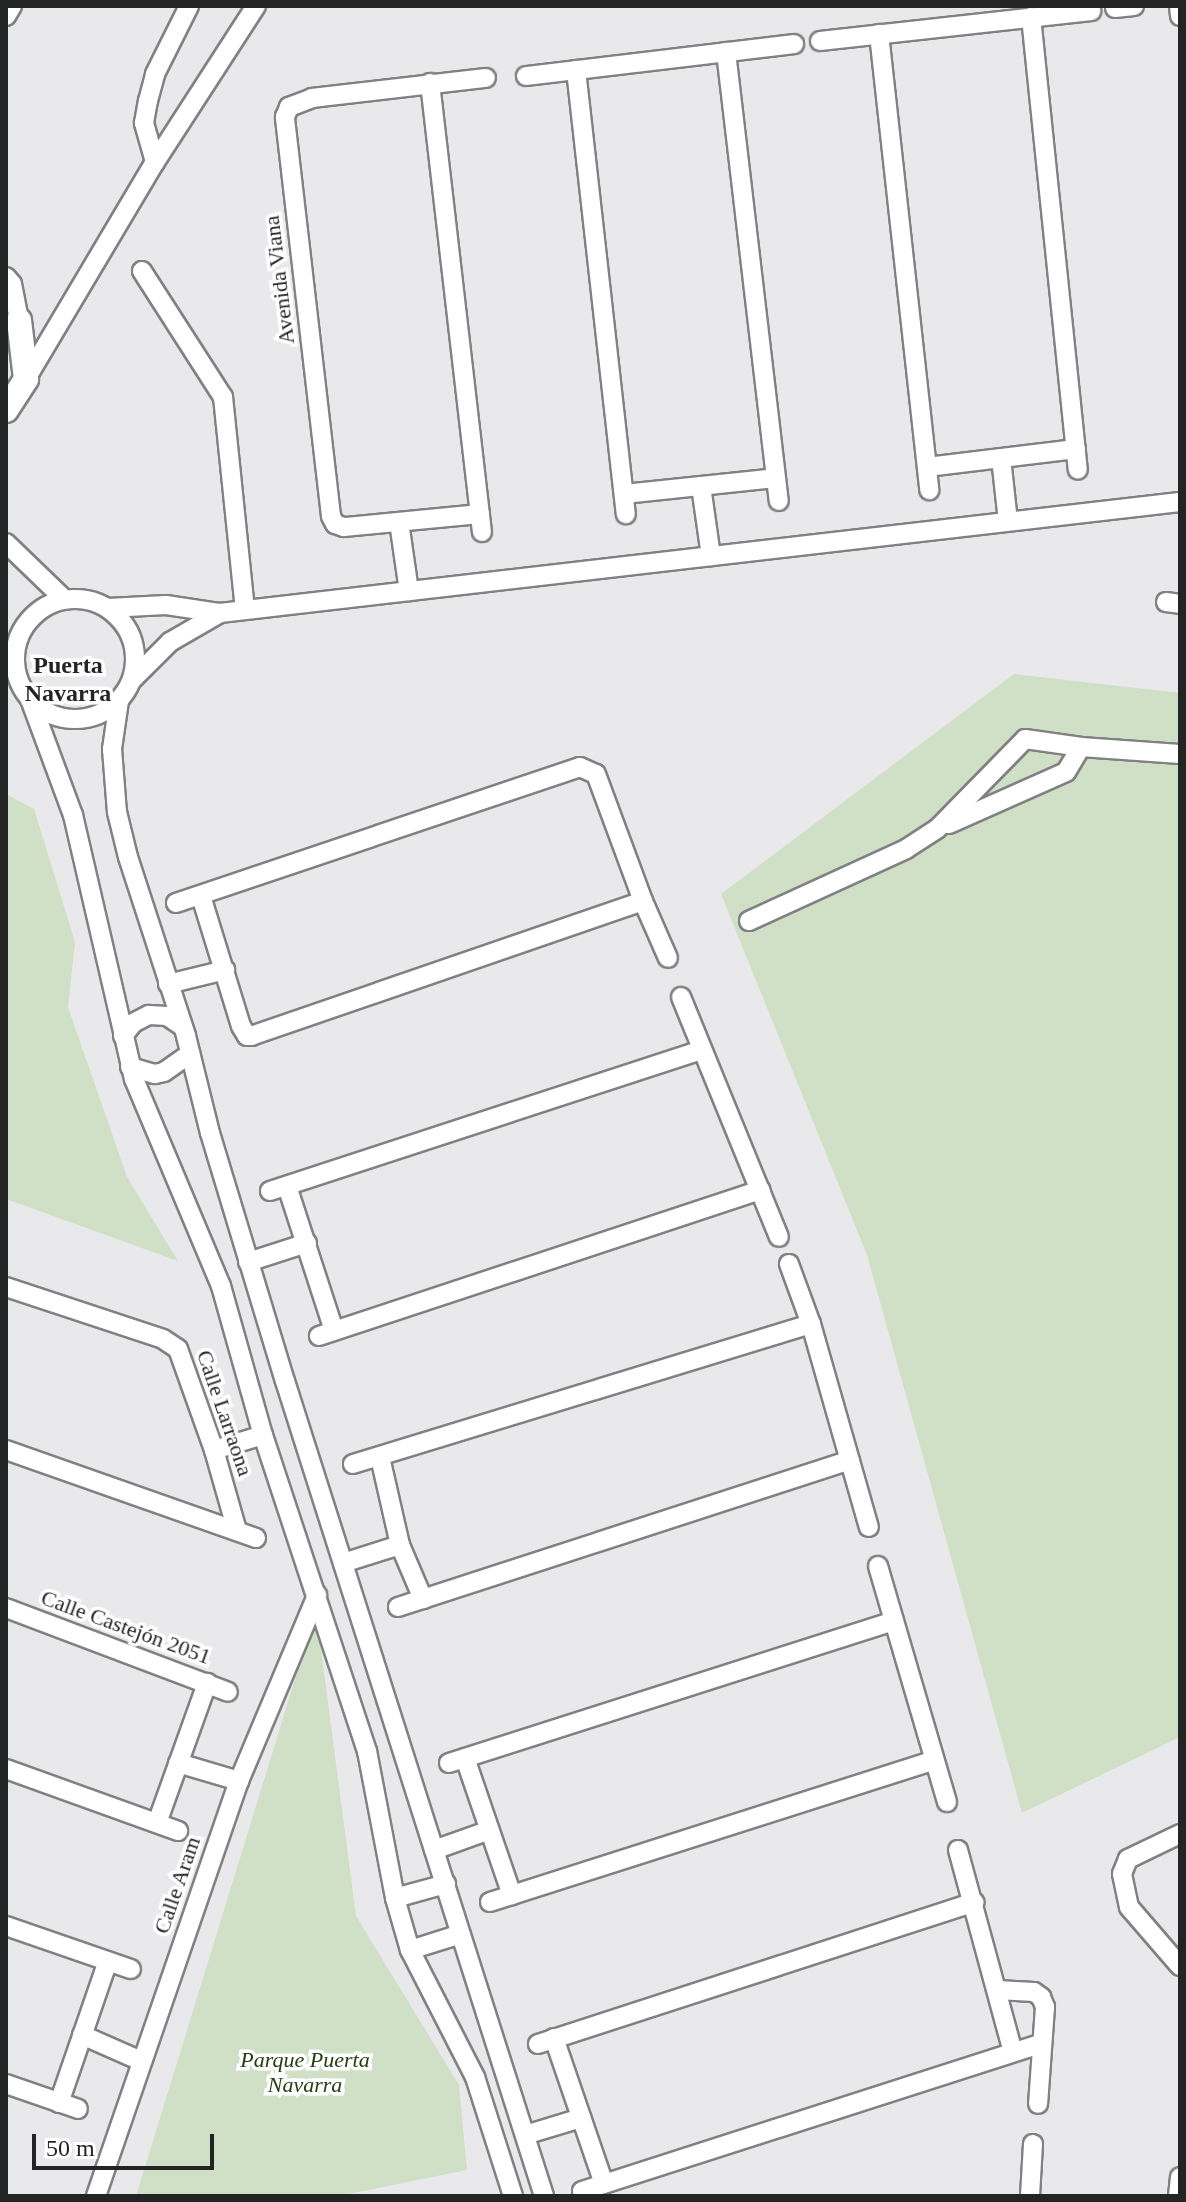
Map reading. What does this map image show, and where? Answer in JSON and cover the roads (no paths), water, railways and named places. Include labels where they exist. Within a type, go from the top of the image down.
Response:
[{"type":"street","points":[[6,16],[12,6]]},
{"type":"street","points":[[155,162],[144,123],[155,74],[189,6]]},
{"type":"street","points":[[6,410],[155,162],[256,6]]},
{"type":"street","points":[[1115,8],[1134,6]]},
{"type":"street","points":[[1179,6],[1180,16]]},
{"type":"street","points":[[820,41],[1091,11]]},
{"type":"street","points":[[1031,17],[1078,470]]},
{"type":"street","points":[[879,34],[929,490]]},
{"type":"street","points":[[526,76],[794,44]]},
{"type":"street","points":[[726,52],[779,501]]},
{"type":"street","points":[[576,70],[626,514]]},
{"type":"street","name":"Avenida Viana","points":[[430,83],[481,523],[399,522],[344,527],[335,524],[331,516],[285,117],[289,107],[300,101],[430,83],[486,78]]},
{"type":"street","points":[[142,271],[223,397],[245,609]]},
{"type":"street","points":[[6,277],[12,284],[12,328],[26,379]]},
{"type":"street","points":[[927,467],[1076,449]]},
{"type":"street","points":[[1001,458],[1008,521]]},
{"type":"street","points":[[624,494],[775,478]]},
{"type":"street","points":[[701,486],[711,556]]},
{"type":"street","points":[[108,608],[166,605],[220,613],[1180,502]]},
{"type":"street","points":[[399,522],[409,591]]},
{"type":"street","points":[[6,543],[64,599]]},
{"type":"street","points":[[132,680],[136,660],[133,639],[123,622],[108,608],[89,600],[64,599],[40,610],[10,648],[17,677],[30,699],[73,815],[130,1067],[221,1286],[263,1435],[367,1751],[395,1898],[410,1950],[475,2077],[513,2196]]},
{"type":"street","points":[[30,699],[50,714],[74,719],[99,715],[119,701],[132,680],[170,642],[220,613]]},
{"type":"street","points":[[119,701],[112,749],[117,812],[182,1026],[248,1262],[544,2196]]},
{"type":"street","points":[[937,829],[1025,739],[1081,747],[1180,754]]},
{"type":"street","points":[[749,921],[906,849],[937,829],[1066,772],[1081,747]]},
{"type":"street","points":[[176,903],[580,767],[596,774],[643,901],[668,958]]},
{"type":"street","points":[[201,896],[243,1031],[252,1036],[643,901]]},
{"type":"street","points":[[168,984],[225,970]]},
{"type":"street","points":[[681,997],[779,1237]]},
{"type":"street","points":[[123,1036],[133,1023],[149,1015],[167,1016],[182,1026]]},
{"type":"street","points":[[702,1050],[278,1188],[307,1243],[327,1333],[760,1190]]},
{"type":"street","points":[[130,1067],[139,1071],[164,1072],[190,1054]]},
{"type":"street","points":[[248,1262],[307,1243]]},
{"type":"street","points":[[789,1264],[811,1324],[869,1527]]},
{"type":"street","name":"Calle Larraona","points":[[6,1287],[171,1343],[184,1360],[237,1531]]},
{"type":"street","points":[[353,1464],[811,1324]]},
{"type":"street","points":[[214,1450],[263,1435]]},
{"type":"street","points":[[6,1450],[256,1538]]},
{"type":"street","points":[[380,1457],[400,1545],[423,1599]]},
{"type":"street","points":[[398,1607],[850,1460]]},
{"type":"street","points":[[343,1563],[400,1545]]},
{"type":"street","points":[[878,1566],[947,1802]]},
{"type":"street","name":"Calle Aram","points":[[96,2196],[239,1781],[317,1595]]},
{"type":"street","name":"Calle Castejón 2051","points":[[6,1608],[228,1692]]},
{"type":"street","points":[[512,1895],[490,1830],[457,1761],[894,1621]]},
{"type":"street","points":[[157,1823],[207,1683]]},
{"type":"street","points":[[490,1902],[934,1760]]},
{"type":"street","points":[[178,1763],[239,1781]]},
{"type":"street","points":[[6,1769],[178,1831]]},
{"type":"street","points":[[434,1850],[490,1830]]},
{"type":"street","points":[[1180,1834],[1128,1859],[1122,1865],[1129,1907],[1180,1966]]},
{"type":"street","points":[[958,1850],[1013,2052]]},
{"type":"street","points":[[395,1898],[446,1884]]},
{"type":"street","points":[[604,2184],[581,2118],[546,2041],[974,1902]]},
{"type":"street","points":[[6,1926],[131,1969]]},
{"type":"street","points":[[410,1950],[461,1934]]},
{"type":"street","points":[[59,2103],[108,1961]]},
{"type":"street","points":[[997,1990],[1034,1992],[1041,1997],[1045,2007],[1038,2104]]},
{"type":"street","points":[[82,2035],[141,2061]]},
{"type":"street","points":[[582,2191],[1042,2043]]},
{"type":"street","points":[[6,2084],[78,2109]]},
{"type":"street","points":[[525,2135],[581,2118]]},
{"type":"street","points":[[1030,2196],[1033,2144]]},
{"type":"street","points":[[1178,2196],[1180,2177]]},
{"type":"district","name":"Puerta Navarra","points":[[68,680]]},
{"type":"park label","name":"Parque Puerta Navarra","points":[[305,2072]]}]
